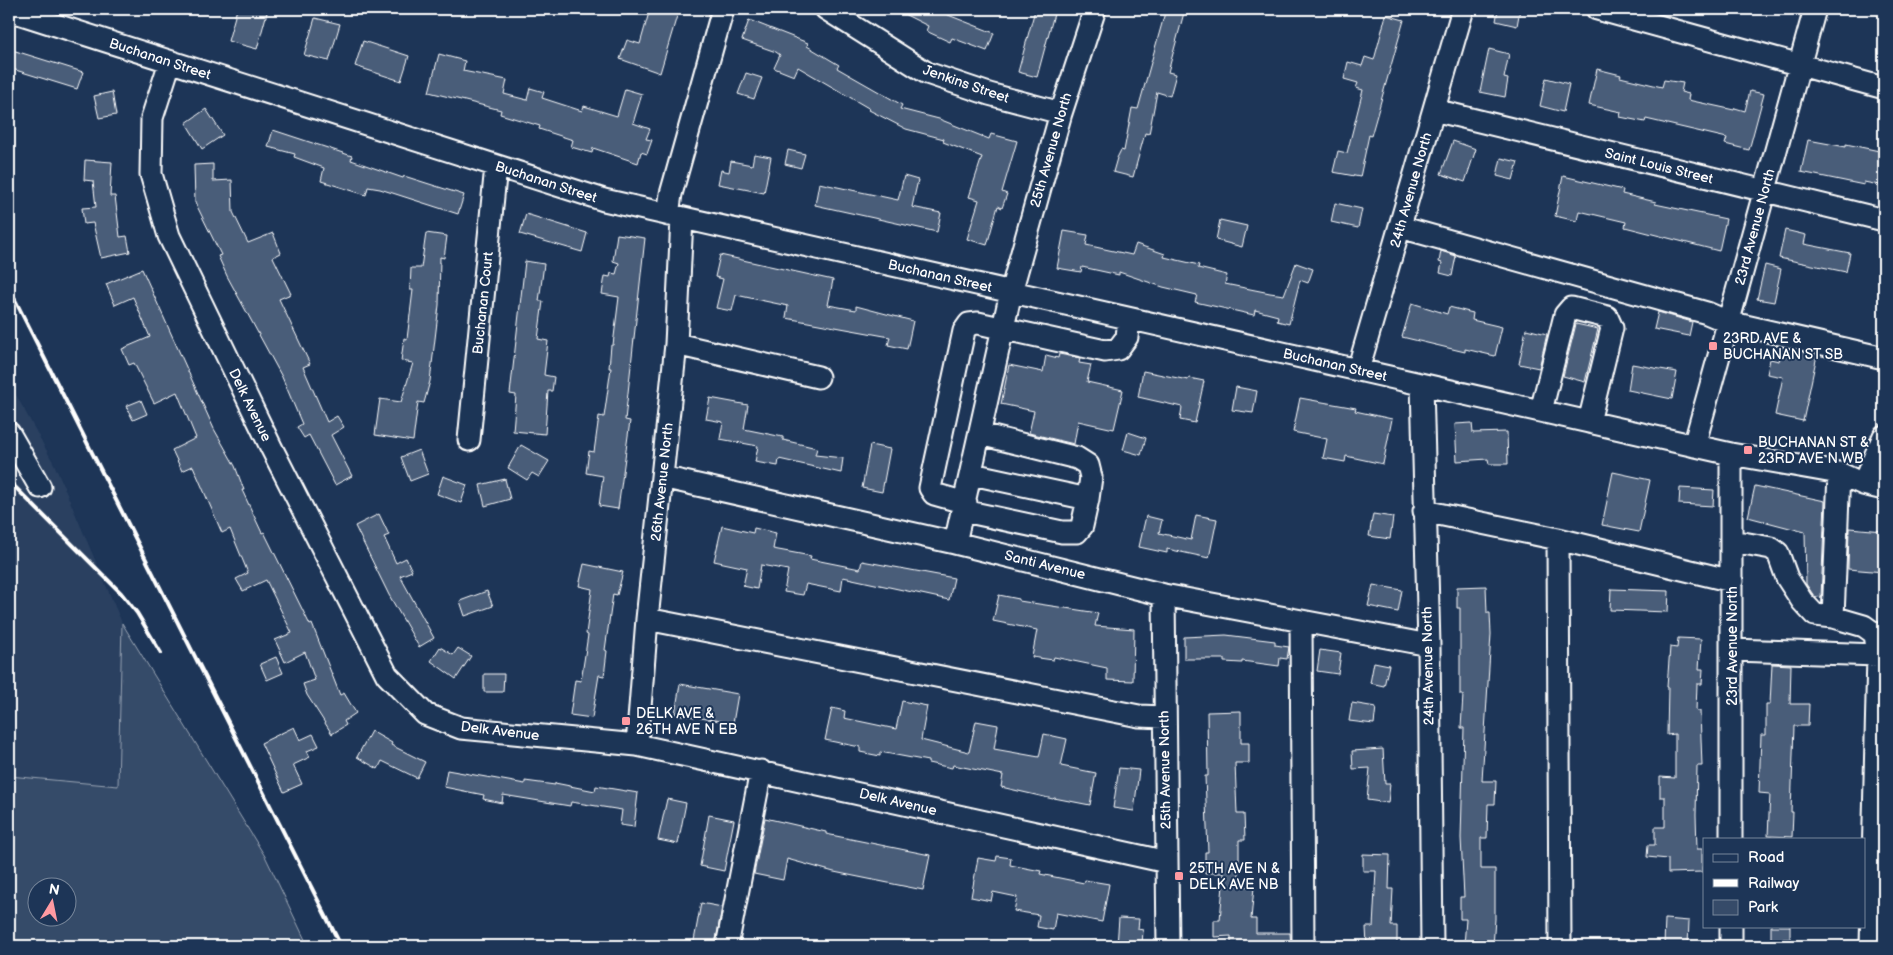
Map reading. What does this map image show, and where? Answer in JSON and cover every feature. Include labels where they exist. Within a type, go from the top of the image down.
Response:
[{"type":"street","name":"26th Avenue North","points":[[637,745],[647,619],[676,344],[674,185],[723,9]]},
{"type":"street","name":"Jenkins Street","points":[[826,9],[927,73],[989,94],[1061,113]]},
{"type":"street","name":"25th Avenue North","points":[[956,543],[1011,292],[1061,113],[1095,9]]},
{"type":"street","name":"24th Avenue North","points":[[1358,370],[1463,9]]},
{"type":"street","points":[[1597,9],[1884,88]]},
{"type":"street","name":"23rd Avenue North","points":[[1694,446],[1815,9]]},
{"type":"street","name":"Buchanan Street","points":[[9,10],[604,200],[1540,412],[1731,454],[1839,473],[1863,484],[1884,489]]},
{"type":"street","name":"Delk Avenue","points":[[170,62],[152,118],[151,174],[169,236],[271,447],[387,675],[425,714],[461,728],[637,745],[1167,862]]},
{"type":"street","name":"Saint Louis Street","points":[[1434,110],[1884,220]]},
{"type":"street","name":"Buchanan Court","points":[[469,440],[496,166]]},
{"type":"street","points":[[1400,227],[1707,313],[1728,322],[1884,358]]},
{"type":"street","points":[[1540,412],[1565,315],[1571,308],[1607,318],[1612,328],[1589,422]]},
{"type":"street","points":[[980,434],[1077,458],[1088,465],[1091,477],[1088,499],[1082,526],[1076,532],[1062,532],[965,507],[934,494],[930,488],[964,331],[970,324],[978,323],[1105,351],[1118,349],[1126,337],[1129,319]]},
{"type":"street","points":[[676,344],[818,377]]},
{"type":"street","name":"24th Avenue North","points":[[1422,385],[1432,946]]},
{"type":"street","points":[[9,433],[40,486]]},
{"type":"street","points":[[1863,484],[1884,436]]},
{"type":"street","name":"23rd Avenue North","points":[[1731,454],[1731,838]]},
{"type":"street","points":[[1833,617],[1839,473]]},
{"type":"street","points":[[972,474],[1088,499]]},
{"type":"street","name":"Santi Avenue","points":[[662,477],[956,543],[1164,595],[1428,645]]},
{"type":"street","points":[[1424,511],[1558,538],[1732,581]]},
{"type":"street","points":[[1558,538],[1560,946]]},
{"type":"street","points":[[1732,541],[1771,548],[1778,553],[1787,578],[1802,601],[1815,615],[1833,617],[1864,626],[1875,634],[1878,656],[1871,946]]},
{"type":"street","name":"25th Avenue North","points":[[1164,595],[1168,946]]},
{"type":"street","points":[[647,619],[767,641],[1139,716],[1164,717]]},
{"type":"street","points":[[1301,621],[1303,946]]},
{"type":"street","points":[[1732,650],[1878,656]]},
{"type":"street","points":[[728,946],[761,771]]},
{"type":"street","points":[[1731,928],[1731,946]]},
{"type":"shaded area","points":[[9,382],[54,464],[122,623],[118,787],[9,776]]},
{"type":"green space","points":[[122,623],[266,858],[308,946],[9,946],[9,776],[118,786]]},
{"type":"building","points":[[237,9],[268,9],[257,49],[228,41]]},
{"type":"building","points":[[650,9],[679,9],[660,73],[620,59],[627,40],[640,44]]},
{"type":"building","points":[[894,9],[933,9],[994,33],[987,51],[952,38],[950,42],[926,31],[928,26]]},
{"type":"building","points":[[1166,9],[1185,9],[1168,72],[1176,74],[1170,96],[1157,92],[1149,134],[1145,133],[1133,177],[1113,172],[1121,150],[1124,151],[1132,108],[1138,109]]},
{"type":"building","points":[[1498,9],[1520,9],[1517,26],[1496,21]]},
{"type":"building","points":[[1035,10],[1054,14],[1037,77],[1018,72]]},
{"type":"building","points":[[1386,15],[1404,20],[1371,136],[1369,135],[1360,177],[1333,172],[1338,151],[1347,153],[1363,90],[1356,88],[1358,83],[1344,79],[1348,62],[1362,66],[1365,57],[1374,60]]},
{"type":"building","points":[[315,18],[340,24],[329,61],[304,55]]},
{"type":"building","points":[[749,20],[808,43],[807,46],[839,65],[837,68],[902,105],[900,109],[939,119],[989,139],[991,134],[1017,141],[1002,192],[1007,194],[1002,208],[998,206],[987,245],[967,239],[979,200],[969,197],[982,157],[943,142],[944,139],[906,129],[869,110],[798,67],[794,76],[774,68],[780,55],[742,40]]},
{"type":"building","points":[[363,41],[409,56],[401,81],[355,66]]},
{"type":"building","points":[[9,49],[83,72],[77,89],[9,68]]},
{"type":"building","points":[[1489,49],[1509,54],[1504,78],[1508,79],[1505,97],[1480,92]]},
{"type":"building","points":[[439,54],[465,61],[463,71],[507,80],[504,94],[527,100],[530,88],[544,92],[542,98],[582,111],[584,106],[617,116],[625,89],[642,94],[633,123],[650,129],[646,139],[652,140],[647,154],[641,152],[638,163],[593,148],[592,153],[571,147],[573,140],[539,129],[540,126],[500,114],[501,110],[429,92]]},
{"type":"building","points":[[1597,69],[1621,75],[1620,77],[1662,87],[1664,80],[1683,83],[1681,92],[1689,94],[1688,100],[1734,110],[1735,108],[1745,111],[1750,91],[1764,94],[1749,150],[1725,144],[1727,138],[1646,119],[1645,122],[1620,117],[1621,112],[1589,105]]},
{"type":"building","points":[[746,73],[762,78],[754,99],[738,94]]},
{"type":"building","points":[[1546,78],[1569,84],[1563,112],[1540,106]]},
{"type":"building","points":[[112,92],[116,115],[99,118],[94,96]]},
{"type":"building","points":[[206,109],[223,135],[202,149],[186,123]]},
{"type":"building","points":[[273,130],[352,156],[351,160],[403,178],[404,176],[464,195],[458,214],[380,189],[368,187],[366,195],[321,181],[324,168],[294,157],[295,154],[268,147]]},
{"type":"building","points":[[1808,140],[1846,147],[1846,144],[1884,152],[1884,186],[1864,182],[1864,185],[1801,172]]},
{"type":"building","points":[[1453,141],[1476,149],[1465,182],[1441,174]]},
{"type":"building","points":[[788,150],[805,154],[801,168],[785,164]]},
{"type":"building","points":[[754,154],[771,157],[764,193],[718,184],[721,170],[729,172],[731,161],[752,165]]},
{"type":"building","points":[[1501,158],[1518,162],[1513,180],[1497,176]]},
{"type":"building","points":[[85,160],[112,162],[110,196],[115,196],[120,237],[127,236],[130,252],[101,258],[93,223],[84,224],[82,208],[96,207],[93,181],[84,180]]},
{"type":"building","points":[[213,164],[213,181],[232,180],[233,212],[248,243],[273,233],[281,253],[273,257],[291,294],[279,299],[310,364],[303,367],[327,422],[337,416],[344,427],[331,435],[352,476],[335,485],[309,435],[304,438],[297,427],[302,424],[282,377],[227,276],[218,256],[221,255],[195,202],[194,165]]},
{"type":"building","points":[[904,176],[918,180],[912,207],[941,213],[937,232],[815,205],[819,183],[898,200]]},
{"type":"building","points":[[1563,176],[1623,190],[1622,194],[1656,202],[1655,204],[1726,219],[1719,251],[1625,227],[1626,222],[1579,211],[1577,221],[1555,216]]},
{"type":"building","points":[[1335,203],[1362,209],[1358,228],[1331,222]]},
{"type":"building","points":[[526,214],[587,233],[582,252],[520,234]]},
{"type":"building","points":[[1220,220],[1247,226],[1242,247],[1216,240]]},
{"type":"building","points":[[1785,230],[1806,235],[1804,244],[1850,253],[1846,272],[1779,258]]},
{"type":"building","points":[[1064,231],[1088,235],[1086,245],[1132,255],[1136,244],[1165,254],[1164,257],[1199,265],[1198,268],[1227,275],[1225,284],[1270,293],[1284,295],[1296,263],[1313,269],[1308,283],[1300,280],[1289,324],[1277,321],[1278,316],[1255,310],[1254,315],[1195,302],[1197,295],[1163,287],[1119,272],[1119,275],[1082,267],[1081,272],[1057,268]]},
{"type":"building","points":[[426,233],[447,236],[444,258],[440,257],[439,305],[430,381],[424,403],[418,402],[413,441],[375,435],[380,399],[401,402],[413,363],[401,361],[404,338],[407,339],[413,290],[410,290],[411,268],[421,268]]},
{"type":"building","points":[[617,234],[645,238],[625,420],[630,421],[618,509],[599,506],[603,476],[586,473],[589,451],[594,452],[599,416],[604,417],[611,368],[609,368],[611,345],[613,345],[619,297],[602,294],[605,276],[610,277],[611,273],[616,274],[619,263],[613,261]]},
{"type":"building","points":[[1441,251],[1456,256],[1452,276],[1440,273],[1442,263],[1439,262]]},
{"type":"building","points":[[720,255],[833,280],[828,305],[856,310],[856,306],[913,321],[907,349],[888,345],[890,337],[786,318],[788,306],[736,295],[732,311],[716,308],[723,279],[715,277]]},
{"type":"building","points":[[525,261],[544,264],[539,301],[543,301],[538,339],[548,341],[544,375],[554,377],[552,391],[548,391],[545,434],[513,431],[516,395],[510,394]]},
{"type":"building","points":[[1765,265],[1781,269],[1774,302],[1757,299]]},
{"type":"building","points":[[142,269],[214,429],[235,466],[244,490],[242,490],[262,533],[264,532],[310,625],[312,624],[340,695],[344,693],[356,713],[344,721],[346,725],[332,734],[307,695],[303,684],[315,680],[305,652],[285,662],[275,640],[292,633],[266,580],[243,591],[236,579],[248,573],[230,529],[222,533],[193,466],[182,471],[172,450],[196,438],[177,392],[154,403],[134,363],[129,365],[122,349],[150,337],[133,297],[115,305],[106,284]]},
{"type":"building","points":[[1412,303],[1447,314],[1449,307],[1473,313],[1472,320],[1502,327],[1495,356],[1465,349],[1465,352],[1402,337]]},
{"type":"building","points":[[1658,312],[1692,322],[1689,336],[1654,329]]},
{"type":"building","points":[[1576,324],[1598,329],[1585,382],[1563,376]]},
{"type":"building","points":[[1526,329],[1547,334],[1539,368],[1519,364]]},
{"type":"building","points":[[1782,347],[1817,355],[1803,421],[1775,415],[1783,377],[1767,374],[1770,359],[1779,361]]},
{"type":"building","points":[[1059,354],[1080,358],[1079,363],[1091,365],[1087,382],[1123,390],[1114,429],[1078,421],[1074,444],[1029,433],[1034,411],[1001,404],[1009,365],[1043,372],[1046,355],[1058,358]]},
{"type":"building","points":[[1632,364],[1677,372],[1672,399],[1628,390]]},
{"type":"building","points":[[1143,371],[1188,380],[1189,378],[1204,381],[1195,423],[1180,420],[1182,407],[1138,397]]},
{"type":"building","points":[[1236,387],[1257,391],[1253,413],[1232,410]]},
{"type":"building","points":[[710,398],[748,405],[744,429],[783,437],[783,440],[817,448],[815,455],[843,458],[841,473],[779,459],[778,466],[755,462],[758,446],[720,439],[723,422],[706,419]]},
{"type":"building","points":[[1300,398],[1356,408],[1355,411],[1392,419],[1383,464],[1346,456],[1345,462],[1323,458],[1327,439],[1293,432]]},
{"type":"building","points":[[141,400],[147,414],[133,420],[126,406]]},
{"type":"building","points":[[1472,423],[1473,433],[1507,432],[1508,464],[1489,464],[1488,459],[1457,461],[1455,424]]},
{"type":"building","points":[[1128,432],[1146,438],[1141,455],[1123,450]]},
{"type":"building","points":[[521,445],[549,461],[539,477],[532,473],[527,480],[508,468]]},
{"type":"building","points":[[870,445],[890,449],[882,492],[862,488]]},
{"type":"building","points":[[419,450],[428,474],[410,481],[401,457]]},
{"type":"building","points":[[1613,472],[1650,480],[1639,532],[1602,525]]},
{"type":"building","points":[[443,476],[467,485],[461,503],[437,494]]},
{"type":"building","points":[[505,479],[510,499],[485,506],[480,485]]},
{"type":"building","points":[[1755,486],[1825,501],[1821,598],[1814,596],[1806,584],[1805,532],[1748,517]]},
{"type":"building","points":[[1680,488],[1714,490],[1713,506],[1679,504]]},
{"type":"building","points":[[379,514],[389,535],[384,537],[396,563],[406,558],[412,571],[400,576],[434,638],[419,647],[389,595],[355,526]]},
{"type":"building","points":[[1373,514],[1393,517],[1390,539],[1369,536]]},
{"type":"building","points":[[1196,515],[1217,519],[1209,558],[1167,549],[1167,553],[1139,547],[1146,516],[1162,520],[1159,533],[1191,540]]},
{"type":"building","points":[[722,526],[753,533],[754,528],[776,533],[773,549],[811,556],[810,559],[860,569],[862,561],[954,578],[949,600],[843,577],[841,591],[806,584],[803,595],[784,592],[788,570],[761,565],[757,589],[743,586],[747,568],[714,561]]},
{"type":"building","points":[[1849,528],[1884,531],[1884,572],[1848,569]]},
{"type":"building","points":[[584,564],[623,572],[617,595],[613,594],[605,650],[607,651],[604,676],[599,675],[592,718],[570,715],[575,680],[581,681],[588,635],[586,634],[592,589],[579,586]]},
{"type":"building","points":[[1373,585],[1402,590],[1398,612],[1368,606]]},
{"type":"building","points":[[1486,586],[1487,613],[1490,613],[1491,634],[1482,781],[1496,781],[1495,804],[1488,804],[1487,838],[1481,838],[1481,869],[1495,869],[1495,919],[1493,946],[1464,946],[1466,919],[1460,919],[1460,897],[1464,897],[1461,838],[1464,728],[1461,728],[1463,695],[1460,695],[1460,608],[1457,608],[1457,587]]},
{"type":"building","points":[[1611,589],[1669,591],[1668,612],[1610,610]]},
{"type":"building","points":[[487,591],[493,606],[465,616],[460,601]]},
{"type":"building","points":[[999,595],[1019,599],[1019,601],[1098,613],[1095,626],[1134,629],[1133,681],[1107,680],[1107,668],[1054,657],[1053,660],[1032,657],[1037,630],[993,621]]},
{"type":"building","points":[[1226,635],[1275,641],[1275,645],[1289,647],[1287,659],[1280,658],[1279,666],[1242,661],[1242,663],[1224,662],[1224,659],[1184,659],[1184,637]]},
{"type":"building","points":[[1678,638],[1701,639],[1699,669],[1703,669],[1702,684],[1697,684],[1696,711],[1700,711],[1702,766],[1697,766],[1696,815],[1697,849],[1702,849],[1702,872],[1668,873],[1668,859],[1647,857],[1648,845],[1655,845],[1655,827],[1665,827],[1665,797],[1660,797],[1660,777],[1675,778],[1675,734],[1667,735],[1667,687],[1670,647],[1677,648]]},
{"type":"building","points":[[440,647],[453,655],[458,648],[471,656],[456,679],[431,661]]},
{"type":"building","points":[[1320,650],[1341,653],[1338,674],[1317,671]]},
{"type":"building","points":[[276,657],[283,673],[267,680],[260,664]]},
{"type":"building","points":[[1374,662],[1389,665],[1384,686],[1370,683]]},
{"type":"building","points":[[1772,664],[1791,665],[1790,704],[1809,704],[1808,726],[1794,726],[1792,837],[1768,836],[1770,794],[1759,793],[1761,735],[1766,735],[1766,704],[1770,704]]},
{"type":"building","points":[[484,674],[504,674],[503,692],[484,692]]},
{"type":"building","points":[[680,684],[738,694],[733,723],[675,714]]},
{"type":"building","points":[[902,701],[927,706],[921,740],[969,752],[976,721],[998,725],[994,749],[1039,757],[1044,734],[1067,739],[1061,766],[1096,773],[1090,805],[1001,787],[1003,775],[953,765],[952,768],[928,763],[928,761],[880,752],[880,756],[860,752],[860,747],[825,740],[832,708],[845,711],[844,718],[896,729]]},
{"type":"building","points":[[1352,703],[1376,707],[1374,724],[1349,721]]},
{"type":"building","points":[[1241,711],[1241,743],[1249,743],[1249,763],[1235,763],[1237,814],[1244,814],[1245,840],[1239,840],[1239,886],[1254,887],[1251,919],[1256,919],[1256,933],[1290,933],[1291,946],[1231,946],[1231,936],[1214,937],[1214,920],[1220,920],[1224,873],[1205,873],[1205,852],[1208,852],[1205,776],[1208,776],[1207,712]]},
{"type":"building","points":[[294,727],[300,740],[313,734],[319,746],[307,751],[310,757],[293,765],[302,784],[284,792],[261,743]]},
{"type":"building","points":[[371,731],[392,743],[391,745],[425,762],[417,778],[382,761],[378,769],[357,757]]},
{"type":"building","points":[[1383,749],[1385,784],[1390,784],[1388,803],[1367,800],[1370,768],[1353,769],[1352,751]]},
{"type":"building","points":[[1119,768],[1139,770],[1134,811],[1113,808]]},
{"type":"building","points":[[447,770],[525,784],[525,781],[555,785],[555,783],[595,791],[596,786],[638,793],[634,827],[620,825],[622,810],[571,802],[570,806],[503,795],[502,803],[483,799],[484,795],[444,787]]},
{"type":"building","points":[[667,799],[686,803],[678,844],[658,840]]},
{"type":"building","points":[[709,815],[734,820],[724,871],[700,866]]},
{"type":"building","points":[[765,818],[826,832],[826,834],[930,855],[923,890],[834,872],[787,859],[783,880],[754,874]]},
{"type":"building","points":[[1363,854],[1390,855],[1389,889],[1393,889],[1391,926],[1397,926],[1397,946],[1367,946],[1366,927],[1373,927],[1376,871],[1363,871]]},
{"type":"building","points":[[997,856],[1011,858],[1010,865],[1041,871],[1040,874],[1084,883],[1085,880],[1109,884],[1102,922],[1056,913],[1053,930],[1037,927],[1039,915],[1014,911],[1017,897],[993,892],[991,901],[971,897],[978,858],[996,861]]},
{"type":"building","points":[[701,903],[722,907],[715,946],[693,946]]},
{"type":"building","points":[[1119,918],[1139,919],[1138,929],[1143,930],[1142,946],[1117,946]]},
{"type":"building","points":[[1665,919],[1689,921],[1688,946],[1664,945]]},
{"type":"building","points":[[1771,928],[1790,928],[1790,939],[1771,939]]},
{"type":"railway","points":[[9,288],[341,946]]},
{"type":"railway","points":[[9,481],[121,593],[137,613],[161,653]]},
{"type":"place","name":"23RD AVE & BUCHANAN ST SB","points":[[1713,346]]},
{"type":"place","name":"BUCHANAN ST & 23RD AVE N WB","points":[[1748,450]]},
{"type":"place","name":"DELK AVE & 26TH AVE N EB","points":[[626,721]]},
{"type":"place","name":"25TH AVE N & DELK AVE NB","points":[[1179,876]]}]
